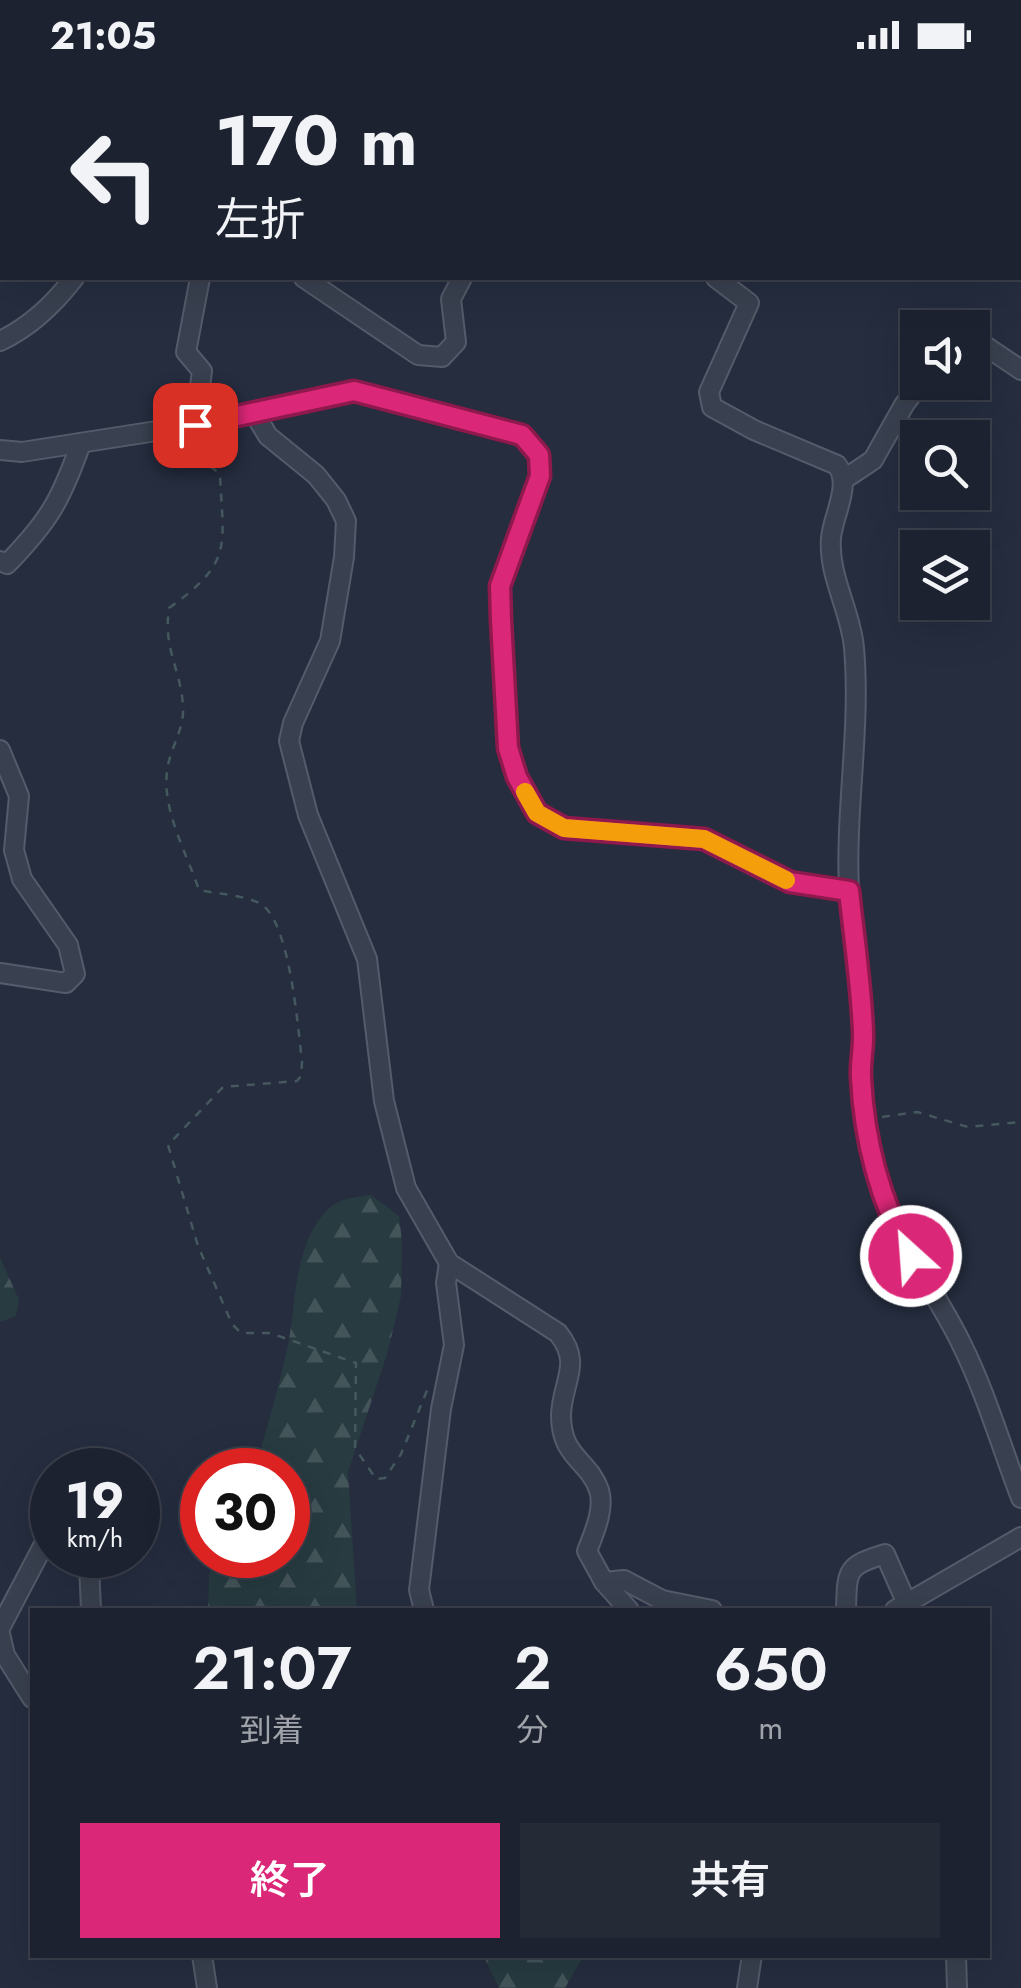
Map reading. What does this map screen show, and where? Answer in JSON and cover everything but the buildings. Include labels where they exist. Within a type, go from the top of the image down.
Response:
[{"type":"street","points":[[0,341],[39,316],[72,280]]},
{"type":"street","points":[[195,425],[202,371],[186,352],[200,280]]},
{"type":"street","points":[[307,280],[418,356],[442,357],[456,342],[450,299],[461,280]]},
{"type":"street","points":[[719,280],[749,303],[709,392],[712,406],[754,430],[837,465],[843,480],[831,538],[833,566],[854,648],[857,732],[849,786],[849,891],[864,1033],[861,1076],[866,1123],[882,1193],[895,1229],[975,1373],[1021,1498]]},
{"type":"street","points":[[990,349],[1021,370]]},
{"type":"street","points":[[0,450],[22,452],[195,425],[354,391],[522,435],[539,455],[540,476],[500,586],[500,603],[508,748],[517,777],[537,813],[564,828],[704,839],[790,882],[849,891]]},
{"type":"street","points":[[843,480],[873,460],[908,400]]},
{"type":"street","points":[[254,413],[268,436],[316,476],[336,500],[346,520],[330,642],[289,740],[308,814],[367,958],[384,1100],[406,1188],[449,1263],[558,1334],[570,1349],[561,1414],[566,1447],[598,1488],[598,1514],[588,1550],[604,1582],[627,1608]]},
{"type":"street","points":[[0,561],[8,564],[38,533],[63,495],[80,444]]},
{"type":"street","points":[[0,750],[20,796],[14,850],[22,878],[68,946],[75,974],[66,983],[0,972]]},
{"type":"street","points":[[424,1608],[419,1590],[441,1409],[454,1345],[446,1283],[449,1263]]},
{"type":"street","points":[[846,1608],[847,1576],[856,1563],[885,1554],[901,1607],[1021,1537]]},
{"type":"street","points":[[30,1572],[0,1631],[4,1655],[30,1695]]},
{"type":"street","points":[[90,1578],[91,1608]]},
{"type":"street","points":[[604,1582],[624,1580],[662,1600],[702,1608]]},
{"type":"street","points":[[202,1958],[206,1988]]},
{"type":"street","points":[[747,1988],[752,1958]]},
{"type":"street","points":[[956,1958],[957,1988]]},
{"type":"path","points":[[195,425],[194,453],[220,474],[223,551],[207,577],[169,608],[165,633],[184,708],[180,737],[167,768],[166,795],[200,890],[258,902],[271,912],[290,967],[302,1062],[297,1081],[223,1088],[168,1145],[198,1246],[232,1324],[242,1333],[270,1333],[356,1364],[355,1448],[376,1479],[385,1478],[401,1454],[430,1382]]},
{"type":"path","points":[[866,1123],[883,1116],[917,1112],[968,1127],[1021,1122]]},
{"type":"green space","points":[[371,1195],[399,1216],[402,1241],[401,1296],[388,1351],[348,1472],[357,1608],[208,1608],[209,1578],[310,1578],[310,1448],[261,1448],[287,1350],[302,1258],[316,1224],[332,1205]]},
{"type":"green space","points":[[0,1257],[19,1300],[16,1316],[0,1322]]},
{"type":"green space","points":[[484,1958],[582,1958],[565,1988],[499,1988]]},
{"type":"slow traffic","points":[[525,792],[537,813],[564,828],[704,839],[786,880]]},
{"type":"route","points":[[195,425],[354,391],[522,435],[539,455],[540,476],[500,586],[508,748],[517,777],[537,813],[564,828],[704,839],[790,882],[849,891],[864,1033],[861,1076],[866,1123],[882,1193],[895,1229],[911,1256]]}]
